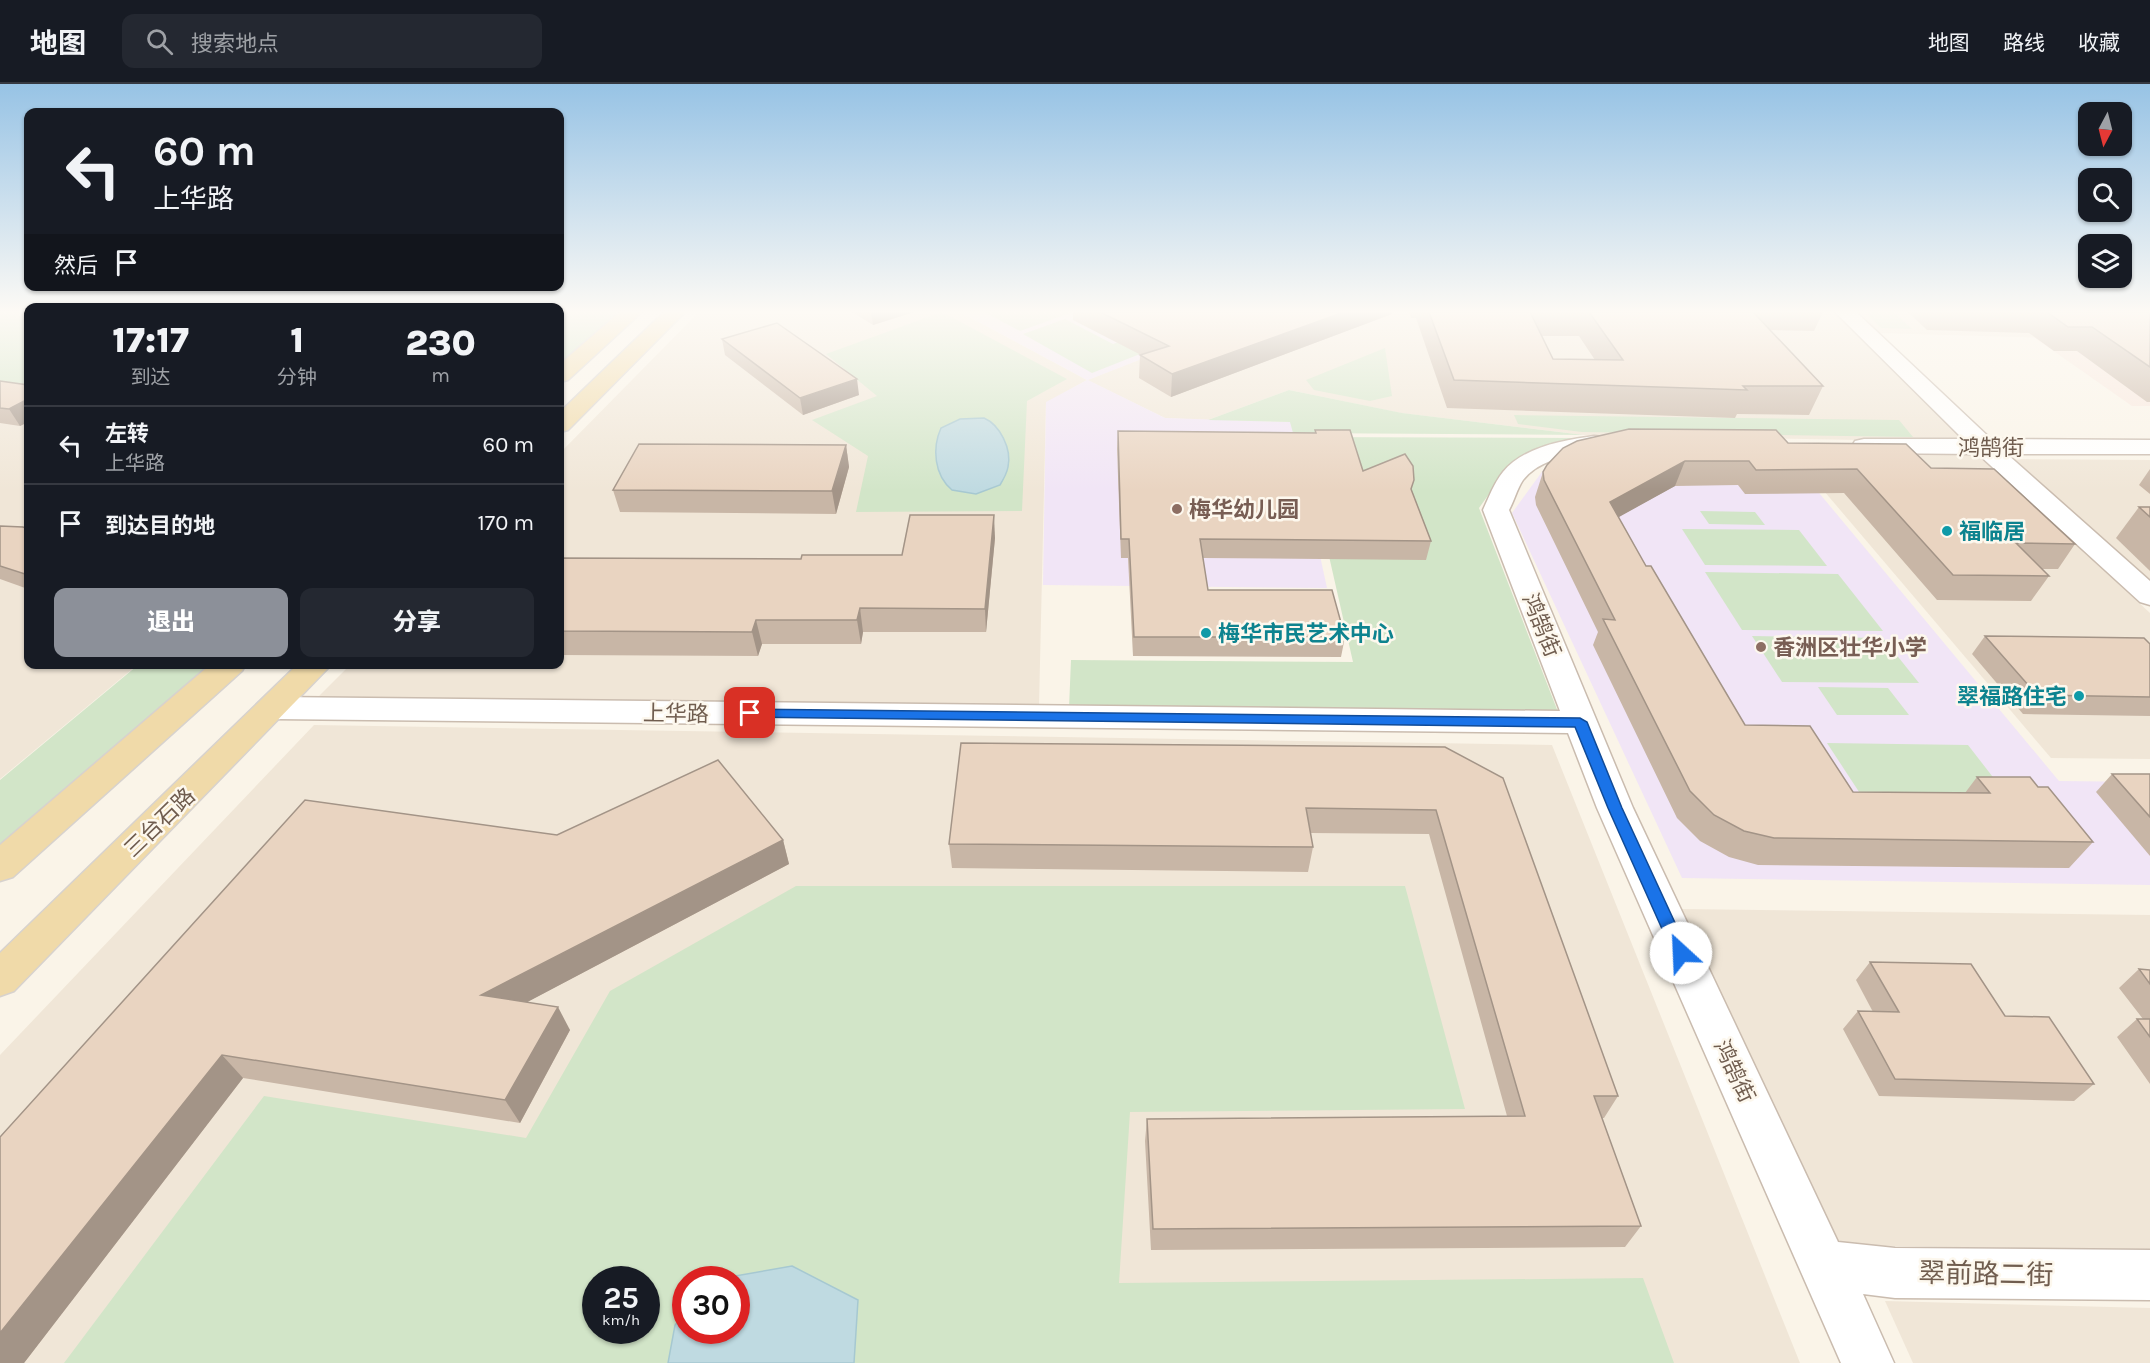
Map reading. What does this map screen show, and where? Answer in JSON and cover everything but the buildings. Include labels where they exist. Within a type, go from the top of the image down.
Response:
[{"type":"main road","points":[[564,421],[614,372]]},
{"type":"main road","points":[[0,867],[225,669]]},
{"type":"main road","name":"三台石路","points":[[0,979],[312,669]]},
{"type":"street","points":[[1907,372],[1986,448],[2150,596]]},
{"type":"street","name":"鸿鹄街","points":[[1639,443],[1591,443],[1544,454],[1514,475],[1496,510],[1615,808],[1868,1363]]},
{"type":"street","name":"鸿鹄街","points":[[1830,446],[2150,447]]},
{"type":"street","name":"上华路","points":[[275,708],[1580,722]]},
{"type":"street","name":"翠前路二街","points":[[1823,1266],[1895,1273],[2150,1275]]},
{"type":"shaded area","points":[[0,372],[24,372],[24,669],[132,669],[0,779]]},
{"type":"shaded area","points":[[640,372],[1071,372],[1087,380],[1046,403],[1039,706],[316,699],[346,669],[564,669],[564,449]]},
{"type":"shaded area","name":"梅华幼儿园","points":[[1071,372],[1109,372],[1088,380],[1165,418],[1291,422],[1327,588],[1043,585],[1046,402],[1087,380]]},
{"type":"shaded area","points":[[1108,372],[1899,372],[1970,442],[1584,435],[1401,413],[1289,390],[1208,420],[1165,418],[1087,380]]},
{"type":"shaded area","points":[[2083,372],[2150,372],[2150,406],[2132,406]]},
{"type":"shaded area","name":"香洲区壮华小学","points":[[1603,450],[1785,452],[2059,781],[2150,782],[2150,885],[1682,878],[1512,513],[1544,469]]},
{"type":"shaded area","points":[[1790,451],[1977,452],[2150,613],[2150,759],[2051,758]]},
{"type":"shaded area","points":[[2010,459],[2150,460],[2150,584]]},
{"type":"shaded area","points":[[314,725],[1552,745],[1800,1363],[0,1363],[0,1055]]},
{"type":"shaded area","points":[[1680,909],[2150,915],[2150,1250],[1835,1245]]},
{"type":"shaded area","points":[[1885,1301],[2150,1308],[2150,1363],[1913,1363]]},
{"type":"green space","points":[[0,372],[24,372],[24,385],[0,382]]},
{"type":"green space","points":[[847,372],[1053,372],[1067,379],[1027,401],[1022,511],[856,512],[868,456],[812,420],[877,396]]},
{"type":"green space","points":[[1327,372],[1388,372],[1392,396],[1370,401],[1314,390],[1306,380]]},
{"type":"green space","points":[[1289,390],[1402,413],[1584,435],[1293,433],[1290,422],[1208,420]]},
{"type":"green space","points":[[1514,415],[1899,420],[1913,437],[1582,432],[1518,424]]},
{"type":"green space","points":[[1302,437],[1582,438],[1502,476],[1479,508],[1558,712],[1069,708],[1071,660],[1353,662]]},
{"type":"green space","points":[[1700,511],[1755,512],[1765,525],[1709,524]]},
{"type":"green space","points":[[1682,529],[1799,530],[1827,566],[1705,565]]},
{"type":"green space","points":[[1705,572],[1838,574],[1883,631],[1742,630]]},
{"type":"green space","points":[[1752,636],[1883,638],[1919,683],[1782,682]]},
{"type":"green space","points":[[133,669],[225,669],[0,866],[0,780]]},
{"type":"green space","points":[[1818,687],[1888,688],[1909,715],[1837,715]]},
{"type":"green space","points":[[1827,743],[1968,745],[2013,803],[1865,801]]},
{"type":"green space","points":[[796,886],[1405,886],[1465,1109],[1130,1112],[1119,1283],[1643,1278],[1674,1363],[64,1363],[264,1096],[526,1138],[610,991]]},
{"type":"water","points":[[984,418],[995,426],[1004,438],[1009,460],[1006,474],[1000,485],[976,494],[952,490],[941,477],[936,461],[936,444],[941,428],[960,419]]},
{"type":"water","points":[[792,1266],[858,1300],[854,1363],[668,1363],[672,1341],[672,1344],[750,1344],[750,1273]]},
{"type":"place","name":"梅华幼儿园","points":[[1177,509]]},
{"type":"place","name":"福临居","points":[[1947,531]]},
{"type":"place","name":"梅华市民艺术中心","points":[[1206,633]]},
{"type":"place","name":"香洲区壮华小学","points":[[1761,647]]},
{"type":"place","name":"翠福路住宅","points":[[2079,696]]},
{"type":"route","points":[[750,713],[1580,722],[1615,808],[1681,953]]}]
